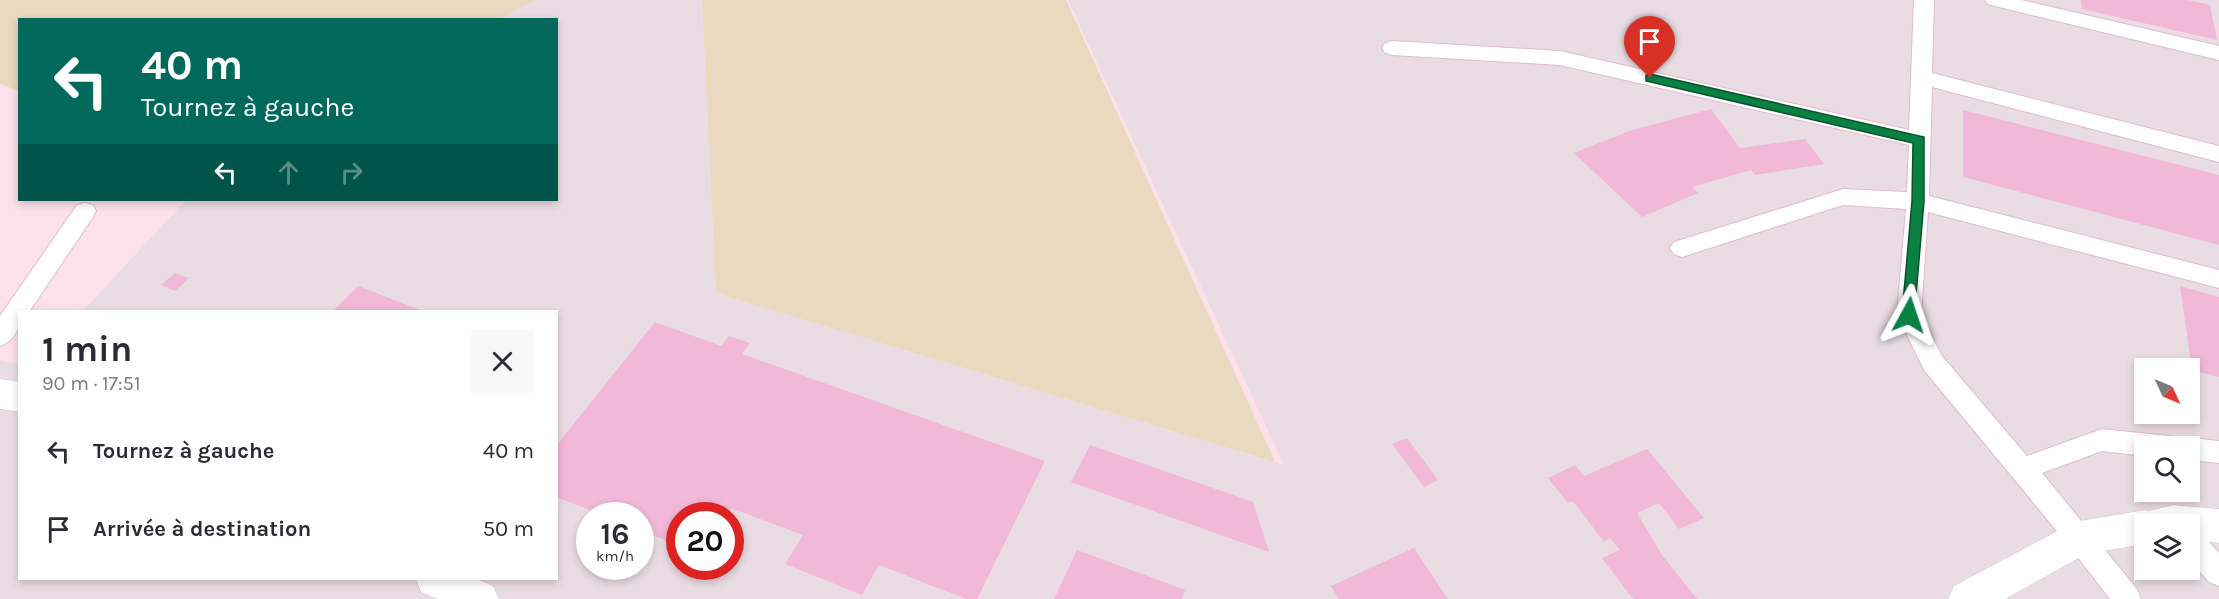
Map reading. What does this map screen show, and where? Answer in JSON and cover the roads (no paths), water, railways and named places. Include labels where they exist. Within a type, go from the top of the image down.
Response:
[{"type":"street","points":[[0,394],[18,397]]},
{"type":"street","points":[[2200,527],[2219,526]]},
{"type":"street","points":[[1968,599],[2080,538],[2134,532]]},
{"type":"street","points":[[437,580],[479,599]]},
{"type":"lane","points":[[1924,0],[1918,201],[1909,315],[1932,363],[2080,538],[2127,599]]},
{"type":"lane","points":[[1995,0],[2219,53]]},
{"type":"lane","points":[[1392,48],[1560,58],[1920,140]]},
{"type":"lane","points":[[1921,77],[2219,154]]},
{"type":"lane","points":[[1682,248],[1844,197],[1918,201],[2219,279]]},
{"type":"lane","points":[[0,336],[85,211]]},
{"type":"lane","points":[[2022,469],[2102,440],[2134,443]]},
{"type":"lane","points":[[2200,450],[2219,452]]},
{"type":"lane","points":[[2200,556],[2219,573]]}]
